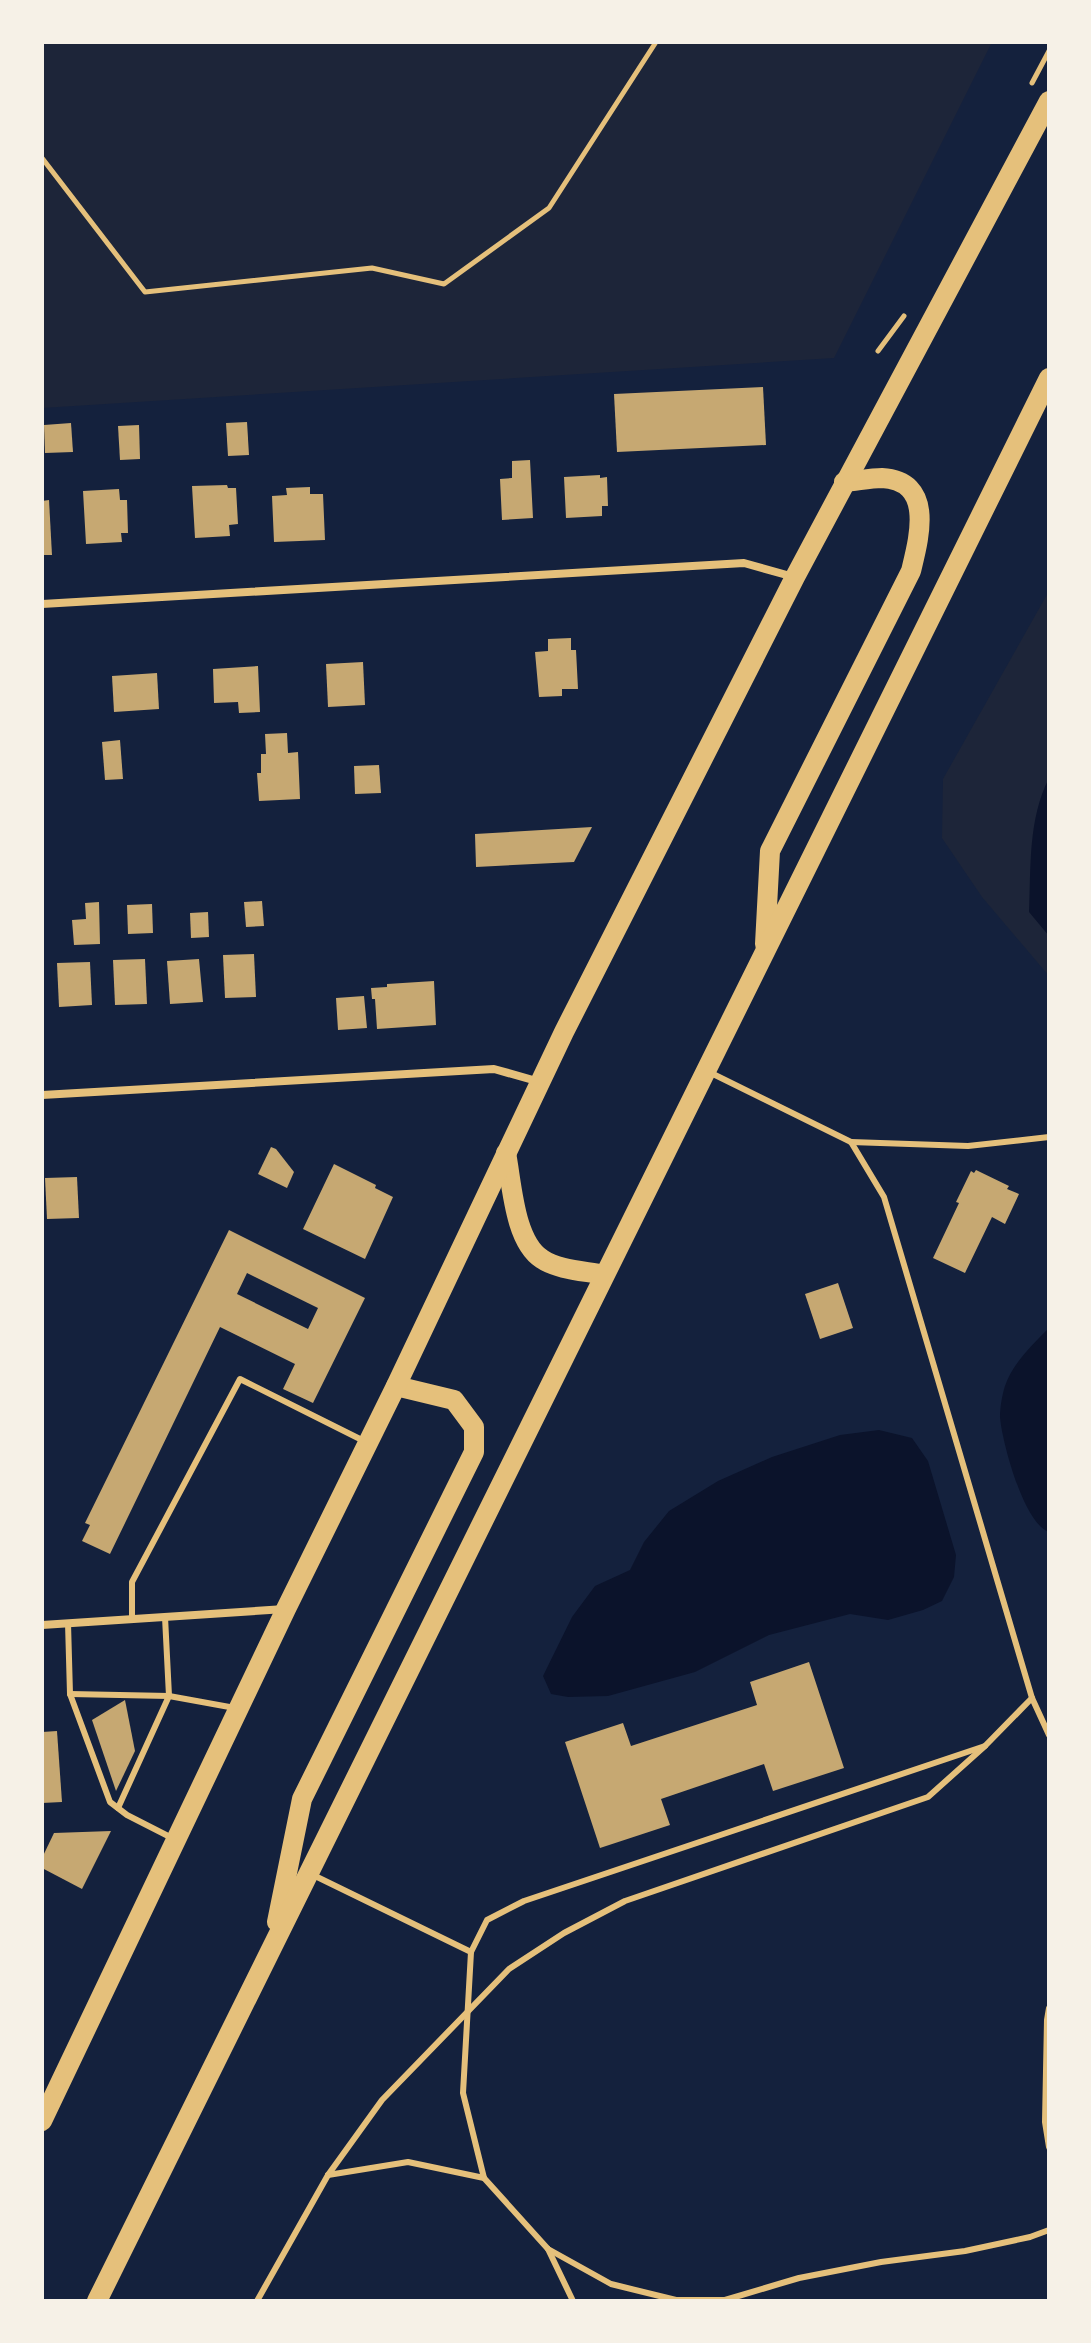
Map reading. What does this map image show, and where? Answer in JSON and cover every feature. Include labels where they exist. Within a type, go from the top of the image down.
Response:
[{"type":"main road","points":[[42,2121],[541,1082],[844,482],[1049,101]]},
{"type":"main road","points":[[97,2301],[1049,378]]},
{"type":"main road","points":[[765,952],[770,851],[911,571],[921,529],[919,504],[910,490],[899,482],[884,478],[844,482]]},
{"type":"main road","points":[[506,1153],[519,1223],[531,1250],[544,1261],[604,1275]]},
{"type":"main road","points":[[271,1949],[302,1799],[474,1452],[474,1427],[454,1400],[396,1386]]},
{"type":"street","points":[[42,604],[744,563],[795,577]]},
{"type":"street","points":[[42,1095],[494,1069],[541,1082]]},
{"type":"street","points":[[42,1625],[286,1609]]},
{"type":"lane","points":[[706,1071],[851,1142],[968,1146],[1049,1137]]},
{"type":"lane","points":[[851,1142],[884,1197],[1032,1698],[1049,1735]]},
{"type":"lane","points":[[132,1619],[132,1582],[240,1379],[368,1443]]},
{"type":"lane","points":[[118,1808],[169,1696],[165,1617]]},
{"type":"lane","points":[[68,1623],[70,1694],[110,1802],[127,1815],[176,1841]]},
{"type":"lane","points":[[70,1694],[169,1696],[239,1708]]},
{"type":"lane","points":[[257,2301],[328,2175],[382,2100],[509,1969],[564,1933],[625,1901],[928,1797],[1032,1698]]},
{"type":"lane","points":[[573,2301],[548,2249],[484,2178],[463,2093],[471,1952],[487,1920],[524,1901],[985,1746]]},
{"type":"lane","points":[[309,1873],[471,1952]]},
{"type":"lane","points":[[1049,2008],[1045,2122],[1049,2147]]},
{"type":"lane","points":[[328,2175],[408,2162],[484,2178]]},
{"type":"lane","points":[[548,2249],[611,2284],[676,2300],[724,2300],[799,2278],[881,2262],[965,2251],[1049,2230]]},
{"type":"path","points":[[42,158],[145,292],[372,268],[444,284],[549,208],[656,42]]},
{"type":"shaded area","points":[[42,42],[992,42],[834,358],[42,408]]},
{"type":"shaded area","points":[[1049,591],[1049,976],[982,897],[942,838],[943,779]]},
{"type":"shaded area","points":[[1049,778],[1049,936],[1029,912],[1034,827]]},
{"type":"shaded area","points":[[1049,1328],[1049,1532],[1040,1526],[1023,1499],[1010,1462],[1000,1417],[1008,1378]]},
{"type":"shaded area","points":[[879,1430],[912,1438],[928,1461],[956,1555],[954,1577],[942,1601],[888,1620],[850,1614],[769,1635],[695,1672],[608,1696],[568,1697],[551,1694],[543,1676],[572,1617],[595,1586],[630,1570],[644,1542],[669,1511],[718,1481],[772,1457],[840,1435]]},
{"type":"building","points":[[763,387],[766,445],[617,452],[614,394]]},
{"type":"building","points":[[247,422],[249,455],[228,456],[226,423]]},
{"type":"building","points":[[71,423],[73,452],[45,453],[44,425]]},
{"type":"building","points":[[139,425],[140,459],[120,460],[118,426]]},
{"type":"building","points":[[530,460],[533,518],[502,520],[500,479],[512,478],[512,461]]},
{"type":"building","points":[[600,475],[600,478],[607,477],[608,506],[602,506],[602,516],[566,518],[564,477]]},
{"type":"building","points":[[227,485],[228,488],[236,488],[238,524],[229,525],[230,536],[195,538],[192,486]]},
{"type":"building","points":[[310,487],[310,494],[323,494],[325,540],[274,542],[272,496],[287,495],[286,488]]},
{"type":"building","points":[[119,489],[120,500],[127,500],[128,533],[121,533],[122,542],[86,544],[83,491]]},
{"type":"building","points":[[49,500],[52,555],[42,555],[42,501]]},
{"type":"building","points":[[571,638],[571,650],[576,650],[578,689],[562,689],[562,696],[539,697],[535,652],[548,651],[548,639]]},
{"type":"building","points":[[363,662],[365,705],[328,707],[326,664]]},
{"type":"building","points":[[258,666],[260,712],[239,713],[238,702],[214,703],[213,669]]},
{"type":"building","points":[[157,673],[159,709],[114,712],[112,676]]},
{"type":"building","points":[[287,733],[288,753],[298,752],[300,799],[259,801],[257,773],[261,773],[261,754],[266,754],[265,734]]},
{"type":"building","points":[[120,740],[123,779],[105,780],[102,742]]},
{"type":"building","points":[[379,765],[381,793],[355,794],[354,766]]},
{"type":"building","points":[[592,827],[574,862],[476,867],[475,834]]},
{"type":"building","points":[[262,901],[264,926],[246,927],[244,902]]},
{"type":"building","points":[[99,902],[100,944],[74,945],[72,920],[86,919],[85,903]]},
{"type":"building","points":[[152,904],[153,933],[128,934],[127,905]]},
{"type":"building","points":[[208,912],[209,937],[191,938],[190,913]]},
{"type":"building","points":[[254,954],[256,997],[225,998],[223,955]]},
{"type":"building","points":[[145,959],[147,1004],[115,1005],[113,960]]},
{"type":"building","points":[[199,959],[203,1002],[170,1004],[167,961]]},
{"type":"building","points":[[90,962],[92,1005],[59,1007],[57,963]]},
{"type":"building","points":[[434,981],[436,1025],[377,1029],[371,988]]},
{"type":"building","points":[[364,996],[367,1028],[338,1030],[336,998]]},
{"type":"building","points":[[271,1147],[294,1172],[287,1188],[258,1174]]},
{"type":"building","points":[[334,1164],[393,1197],[365,1259],[303,1229]]},
{"type":"building","points":[[976,1170],[1019,1194],[1005,1224],[992,1217],[965,1273],[933,1258],[971,1171],[974,1173]]},
{"type":"building","points":[[77,1177],[79,1218],[47,1219],[45,1178]]},
{"type":"building","points":[[229,1230],[365,1298],[313,1403],[283,1389],[295,1364],[220,1327],[110,1554],[82,1541],[90,1525],[85,1523]],"holes":[[[247,1273],[318,1308],[308,1329],[237,1294]]]},
{"type":"building","points":[[838,1283],[853,1328],[820,1339],[805,1294]]},
{"type":"building","points":[[809,1662],[844,1768],[773,1791],[764,1764],[661,1799],[670,1825],[600,1848],[565,1742],[623,1723],[631,1746],[757,1705],[750,1682]]},
{"type":"building","points":[[125,1700],[135,1751],[116,1791],[92,1720]]},
{"type":"building","points":[[57,1731],[62,1802],[42,1803],[42,1732]]},
{"type":"building","points":[[111,1831],[82,1889],[42,1868],[42,1858],[54,1833]]}]
